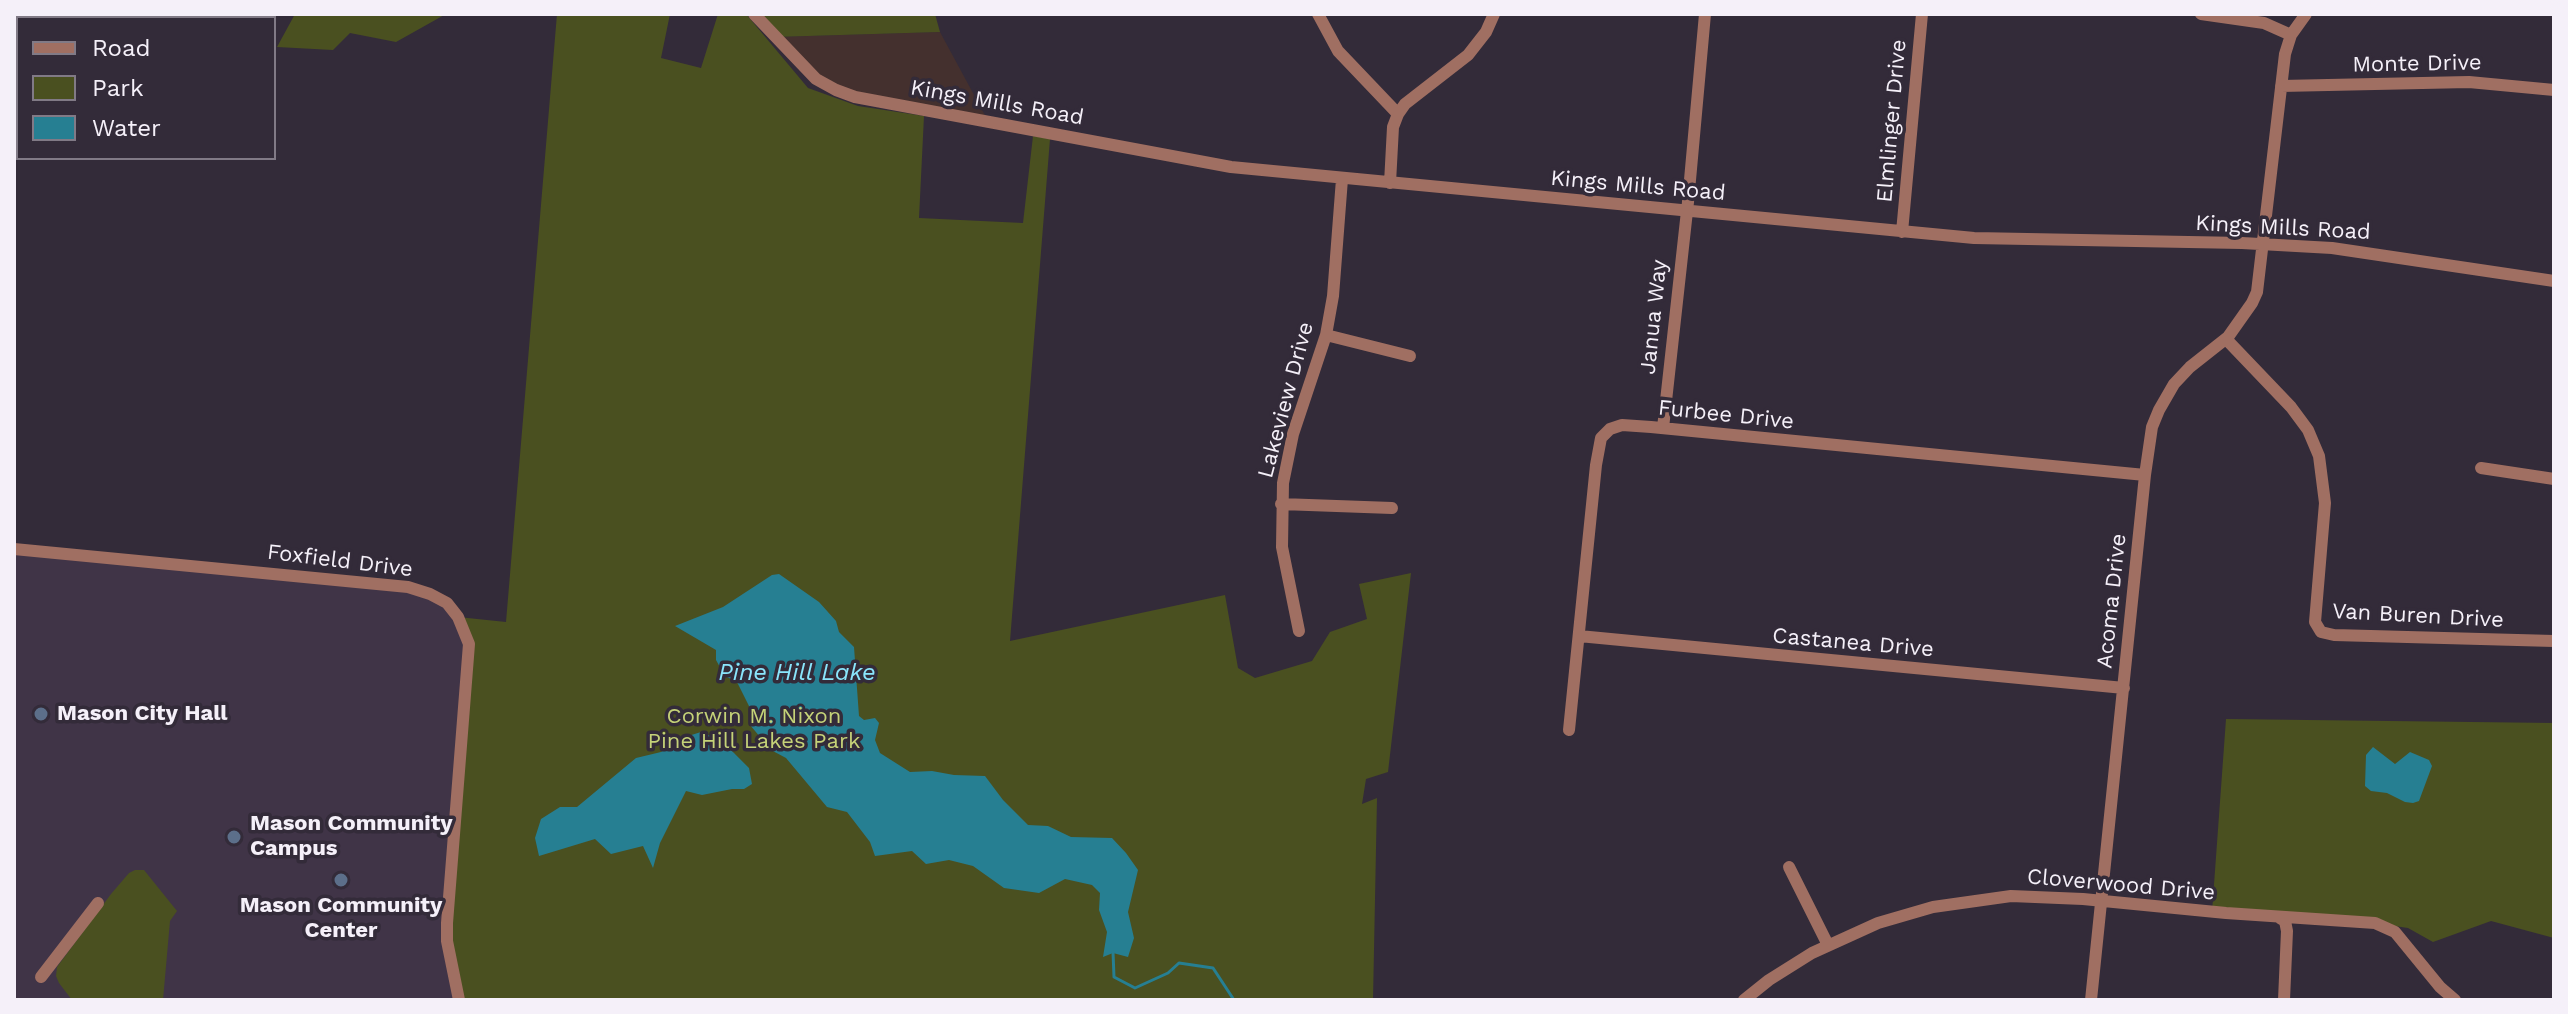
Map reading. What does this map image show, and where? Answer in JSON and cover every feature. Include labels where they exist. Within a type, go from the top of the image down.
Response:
[{"type":"street","name":"Kings Mills Road","points":[[754,14],[809,73],[825,85],[855,97],[1231,167],[1974,238],[2263,244],[2370,253],[2554,281]]},
{"type":"street","points":[[1318,14],[1338,51],[1398,114]]},
{"type":"street","points":[[1390,183],[1393,127],[1398,114],[1405,104],[1468,55],[1486,32],[1494,14]]},
{"type":"street","name":"Janua Way","points":[[1663,428],[1705,14]]},
{"type":"street","name":"Elmlinger Drive","points":[[1902,232],[1922,14]]},
{"type":"street","points":[[2201,14],[2264,23],[2291,35],[2306,14]]},
{"type":"street","name":"Acoma Drive","points":[[2091,1000],[2152,427],[2163,402],[2181,376],[2226,339],[2252,303],[2260,275],[2285,54],[2291,35]]},
{"type":"street","name":"Monte Drive","points":[[2281,86],[2469,82],[2554,90]]},
{"type":"street","name":"Lakeview Drive","points":[[1299,631],[1282,547],[1281,504],[1287,455],[1326,335],[1333,296],[1342,179]]},
{"type":"street","points":[[1326,335],[1410,356]]},
{"type":"street","name":"Van Buren Drive","points":[[2226,339],[2291,407],[2308,430],[2319,456],[2325,503],[2315,622],[2321,632],[2334,635],[2554,641]]},
{"type":"street","name":"Furbee Drive","points":[[1569,730],[1601,438],[1610,429],[1622,425],[1663,428],[2145,475]]},
{"type":"street","points":[[2481,468],[2554,479]]},
{"type":"street","points":[[1281,504],[1392,508]]},
{"type":"street","name":"Foxfield Drive","points":[[14,549],[408,587],[447,603],[458,617],[469,644],[447,923],[447,941],[459,1000]]},
{"type":"street","name":"Castanea Drive","points":[[1579,636],[2124,688]]},
{"type":"street","points":[[1789,867],[1828,945]]},
{"type":"street","name":"Cloverwood Drive","points":[[1744,1000],[1782,972],[1828,945],[1898,916],[1961,902],[2011,896],[2102,901],[2280,918],[2368,922],[2389,929],[2410,948],[2440,987],[2455,1000]]},
{"type":"street","points":[[41,977],[98,903]]},
{"type":"street","points":[[2280,918],[2285,921],[2287,931],[2284,1000]]},
{"type":"shaded area","points":[[940,32],[987,119],[836,90],[775,37]]},
{"type":"shaded area","name":"Mason Community Campus","points":[[14,549],[408,587],[447,603],[466,633],[459,1000],[14,1000]]},
{"type":"green space","points":[[295,14],[446,14],[396,42],[350,33],[333,50],[277,47]]},
{"type":"green space","name":"Corwin M. Nixon Pine Hill Lakes Park","points":[[557,14],[670,14],[661,58],[701,68],[718,14],[746,14],[808,88],[858,106],[924,116],[919,218],[1023,223],[1033,136],[1050,139],[1010,641],[1225,595],[1238,668],[1255,678],[1312,661],[1330,632],[1367,619],[1359,584],[1411,573],[1388,772],[1366,779],[1362,804],[1377,798],[1373,1000],[459,1000],[447,941],[469,664],[458,617],[506,622]]},
{"type":"green space","points":[[754,14],[935,14],[940,32],[775,37]]},
{"type":"green space","points":[[2226,719],[2554,723],[2554,938],[2491,921],[2433,942],[2408,928],[2368,922],[2212,912]]},
{"type":"green space","points":[[135,870],[144,870],[177,911],[170,921],[163,1000],[72,1000],[59,983],[57,967],[111,894]]},
{"type":"water","name":"Pine Hill Lake","points":[[779,574],[819,602],[836,621],[839,632],[854,647],[859,716],[864,720],[875,718],[879,723],[875,740],[880,753],[910,772],[985,776],[1028,825],[1048,826],[1071,837],[1112,838],[1126,853],[1138,870],[1128,912],[1134,938],[1128,957],[1113,953],[1103,957],[1107,932],[1099,910],[1100,893],[1092,885],[1065,879],[1039,893],[1004,888],[973,866],[949,860],[926,864],[912,851],[875,856],[870,842],[847,812],[827,807],[786,758],[771,750],[750,725],[749,706],[737,682],[725,676],[716,660],[716,650],[675,626],[723,607],[772,575]]},
{"type":"water","points":[[701,732],[720,740],[749,768],[752,784],[744,789],[702,795],[686,791],[660,843],[653,868],[643,846],[611,854],[595,839],[539,856],[535,838],[541,819],[560,807],[577,807],[636,758],[661,752],[685,737]]},
{"type":"water","points":[[2373,747],[2395,764],[2410,752],[2429,760],[2432,766],[2419,801],[2405,802],[2387,793],[2371,791],[2365,786],[2366,755]]},
{"type":"waterway","points":[[1113,952],[1114,977],[1135,988],[1168,973],[1179,963],[1213,968],[1234,1000]]},
{"type":"place","name":"Mason City Hall","points":[[41,714]]},
{"type":"place","name":"Mason Community Campus","points":[[234,837]]},
{"type":"place","name":"Mason Community Center","points":[[341,880]]}]
